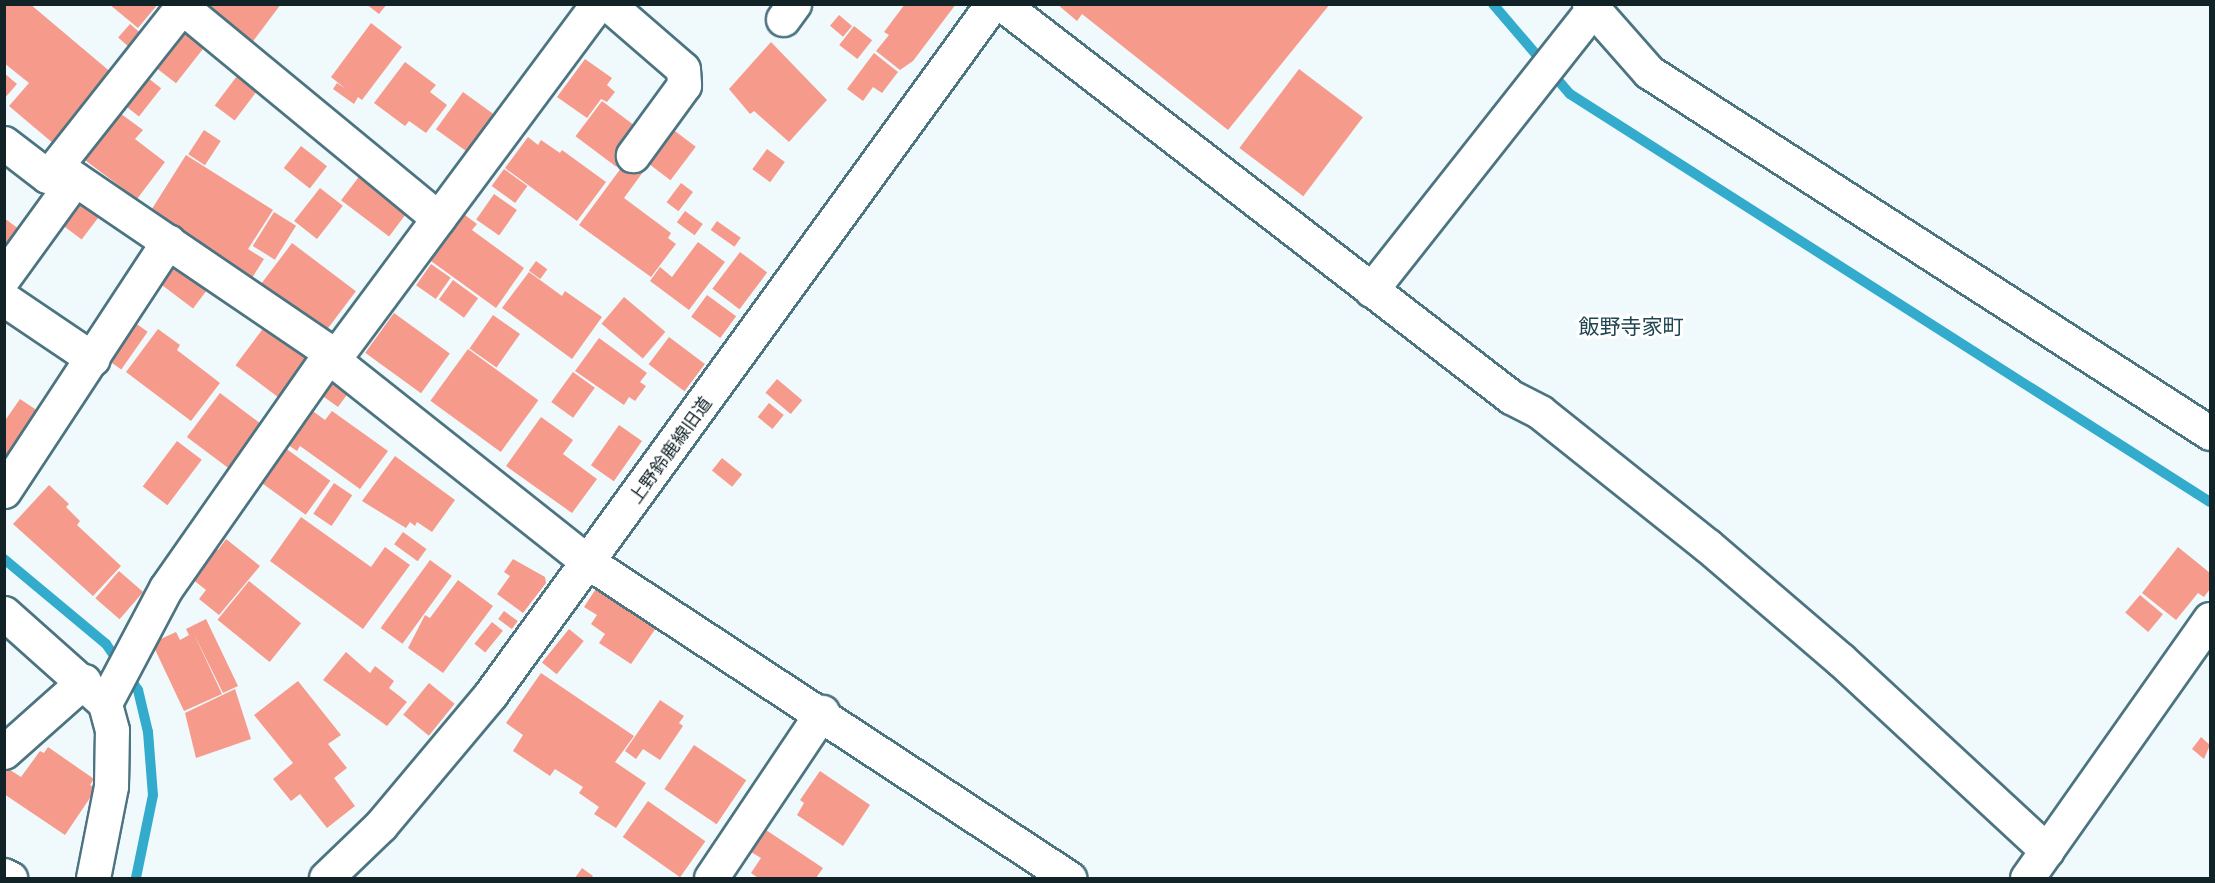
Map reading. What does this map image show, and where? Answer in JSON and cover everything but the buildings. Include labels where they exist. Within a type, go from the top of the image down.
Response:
[{"type":"street","points":[[4,752],[101,691],[134,646],[184,561],[323,364],[333,360],[597,4]]},
{"type":"street","points":[[608,4],[682,69],[684,86],[633,155]]},
{"type":"street","name":"上野鈴鹿線旧道","points":[[326,879],[430,769],[588,562],[992,4]]},
{"type":"street","points":[[1002,4],[1511,397],[1540,412],[1708,546],[1840,659],[2047,851]]},
{"type":"street","points":[[4,277],[66,172],[183,6],[438,218]]},
{"type":"street","points":[[1371,290],[1568,40],[1591,7],[1649,72],[2211,433]]},
{"type":"street","points":[[4,143],[47,176],[66,172],[324,348],[333,360],[588,562],[822,712],[1069,879]]},
{"type":"street","points":[[4,491],[93,359],[168,241]]},
{"type":"street","points":[[4,299],[93,359]]},
{"type":"street","points":[[4,613],[101,691],[112,730],[111,786],[93,879]]},
{"type":"street","points":[[2027,879],[2211,619]]},
{"type":"street","points":[[711,879],[822,712]]},
{"type":"street","points":[[4,875],[10,879]]},
{"type":"waterway","points":[[1493,4],[1570,94],[2210,502]]},
{"type":"waterway","points":[[4,559],[106,644],[138,690],[148,732],[153,795],[136,878]]},
{"type":"district","name":"飯野寺家町","points":[[1631,325]]}]
